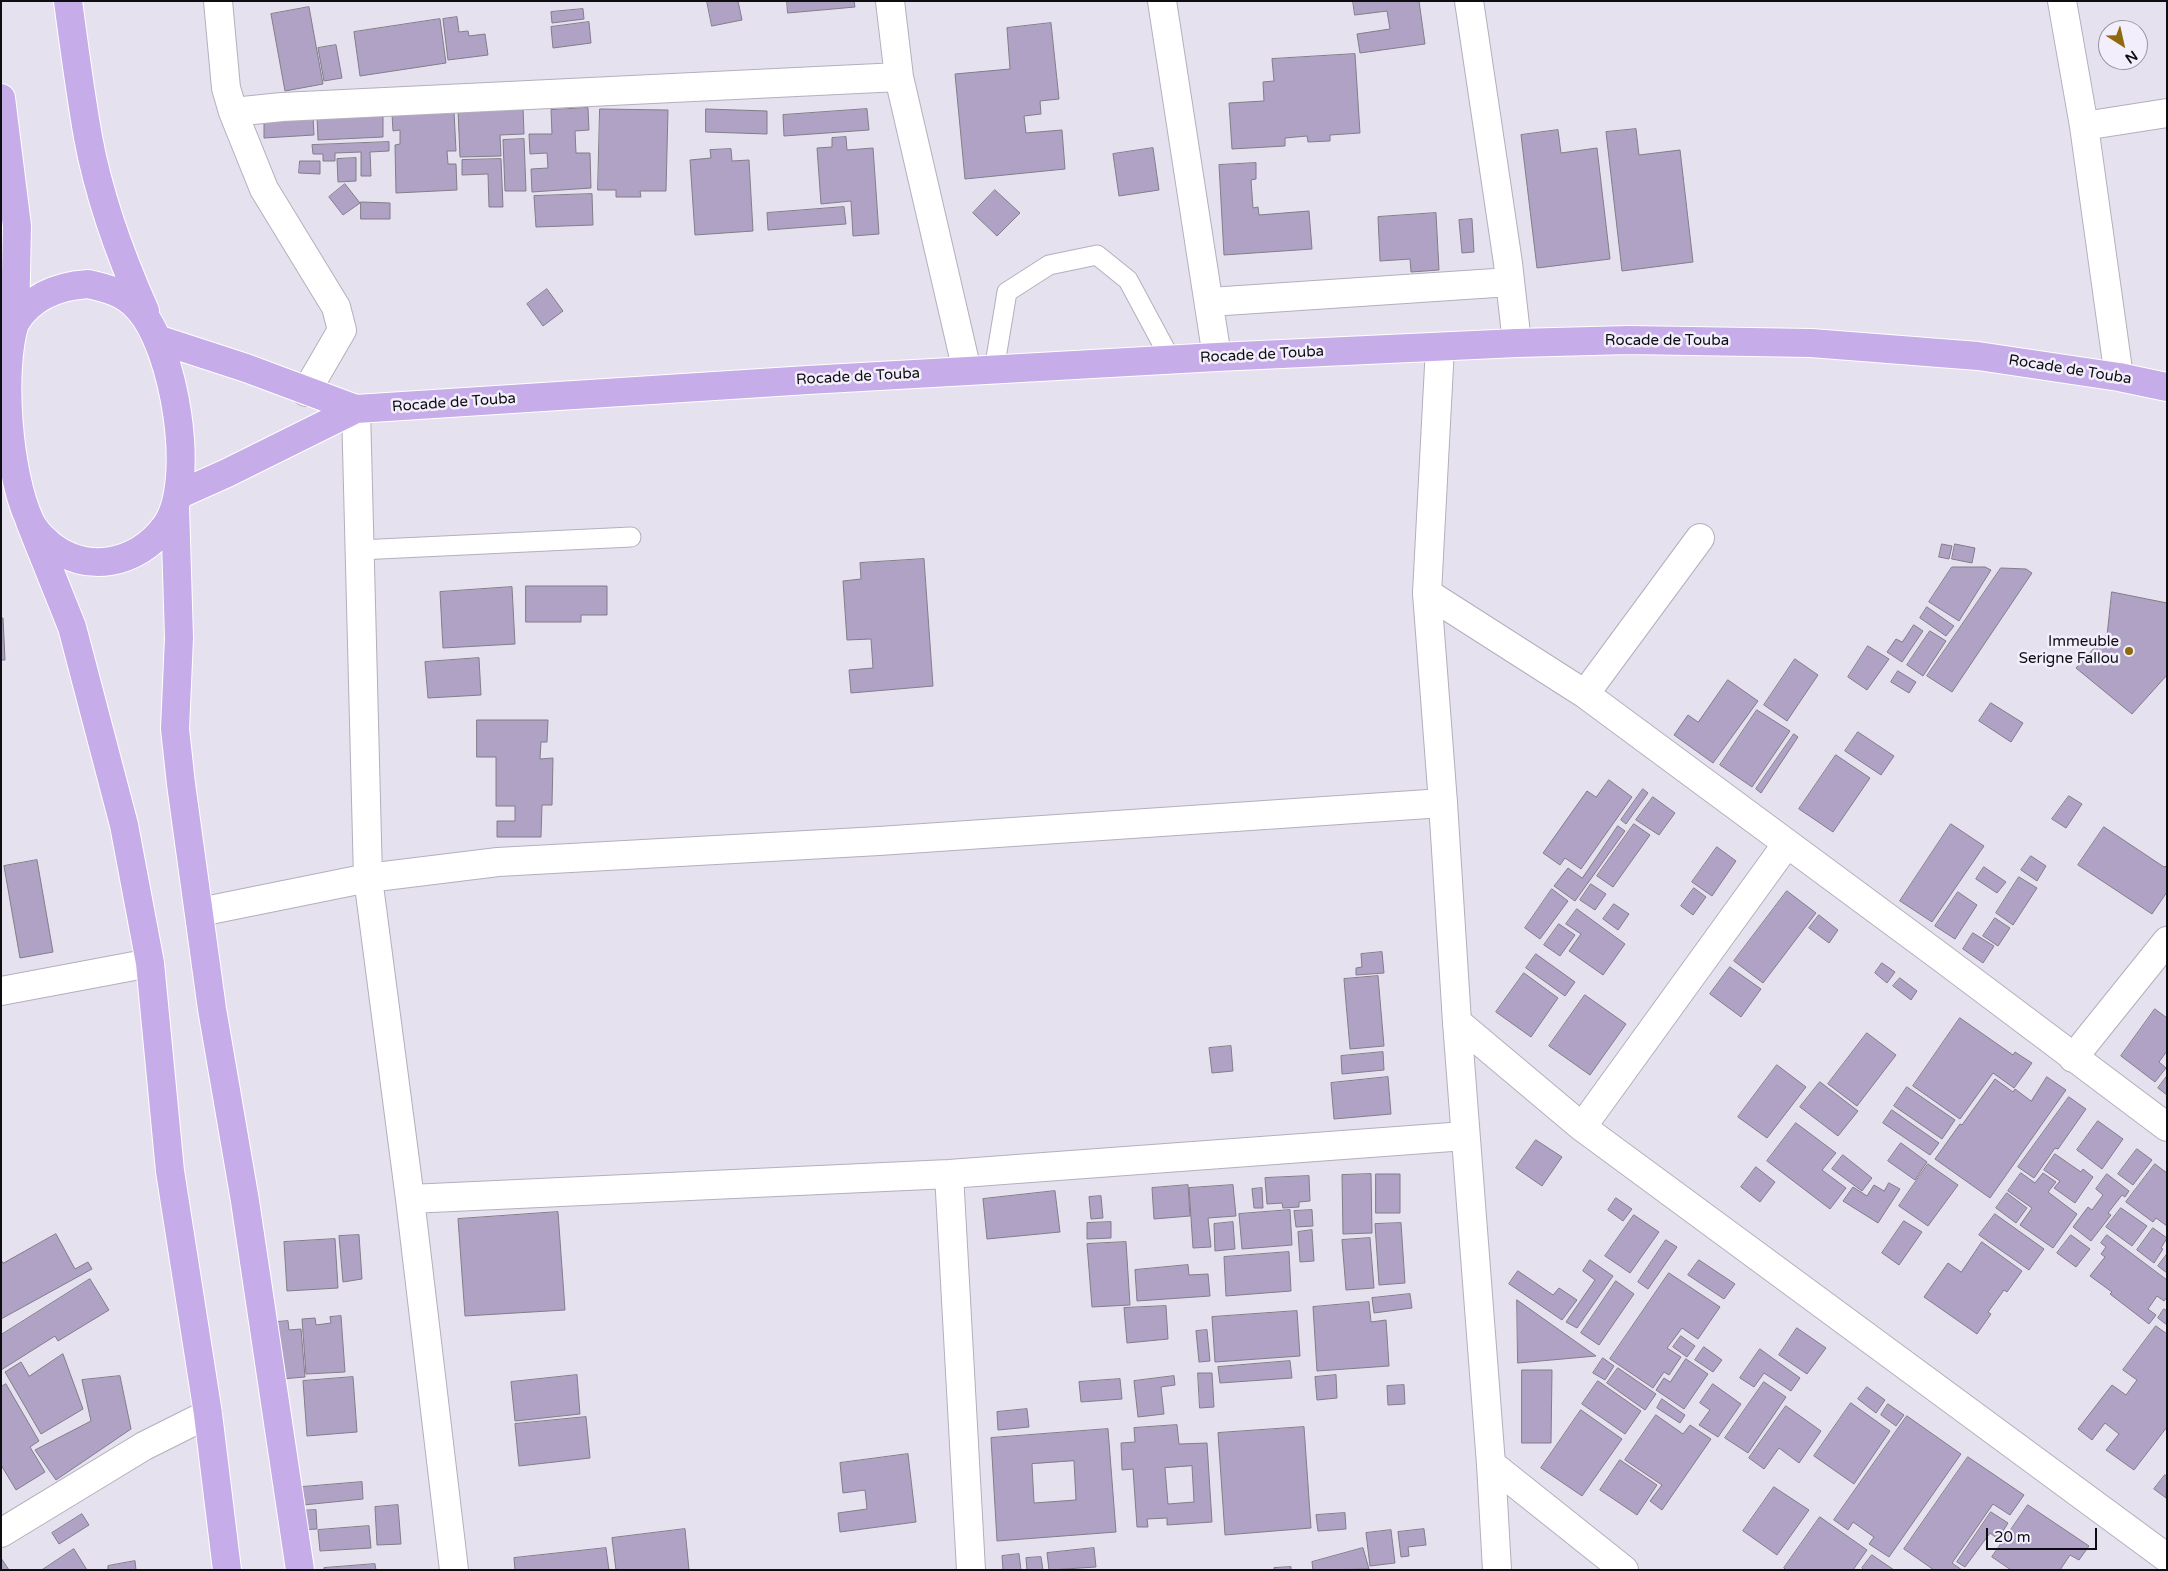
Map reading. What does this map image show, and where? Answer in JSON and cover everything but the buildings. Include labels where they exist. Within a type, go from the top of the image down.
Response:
[{"type":"main road","points":[[68,1],[88,138],[98,179],[110,223],[125,265],[156,336],[176,407],[182,447],[176,501],[179,638],[175,729],[212,1009],[245,1201],[300,1570]]},
{"type":"main road","points":[[1,98],[14,193],[7,340],[3,376],[2,409],[6,439],[19,508],[72,627],[124,825],[150,963],[170,1171],[208,1414],[227,1570]]},
{"type":"main road","points":[[7,340],[31,304],[48,292],[68,285],[88,284],[108,288],[124,296],[137,307],[156,336]]},
{"type":"main road","name":"Rocade de Touba","points":[[156,336],[356,409],[1217,357],[1440,346],[1629,340],[1811,343],[1978,356],[2119,377],[2167,387]]},
{"type":"main road","name":"Rocade de Touba","points":[[176,501],[227,473],[356,409]]},
{"type":"main road","points":[[19,508],[42,538],[58,551],[73,558],[90,562],[106,562],[124,559],[139,552],[153,542],[166,525],[176,501]]},
{"type":"street","points":[[218,1],[226,88],[233,112],[264,189],[336,307],[342,330],[306,392]]},
{"type":"street","points":[[890,1],[899,77],[967,371]]},
{"type":"street","points":[[1162,1],[1217,357]]},
{"type":"street","points":[[1469,1],[1510,282],[1517,343]]},
{"type":"street","points":[[2062,1],[2084,126],[2119,377]]},
{"type":"street","points":[[233,112],[282,107],[899,77]]},
{"type":"street","points":[[2084,126],[2167,113]]},
{"type":"street","points":[[1210,302],[1510,282]]},
{"type":"street","points":[[1440,346],[1427,593],[1444,803],[1465,1136],[1491,1464],[1496,1570]]},
{"type":"street","points":[[356,409],[368,878],[410,1199],[454,1570]]},
{"type":"street","points":[[1584,694],[1700,538]]},
{"type":"street","points":[[1427,593],[1584,694],[1786,845],[1942,958],[2167,1127]]},
{"type":"street","points":[[200,912],[368,878],[498,862],[869,842],[1444,803]]},
{"type":"street","points":[[1582,1127],[1786,845]]},
{"type":"street","points":[[2073,1058],[2167,941]]},
{"type":"street","points":[[1,991],[150,963]]},
{"type":"street","points":[[1457,1022],[1582,1127],[2167,1558]]},
{"type":"street","points":[[410,1199],[949,1174],[1465,1136]]},
{"type":"street","points":[[949,1174],[971,1570]]},
{"type":"street","points":[[1,1533],[144,1446],[208,1414]]},
{"type":"street","points":[[1491,1464],[1624,1570]]},
{"type":"lane","points":[[994,370],[1007,292],[1049,265],[1097,255],[1128,280],[1171,360]]},
{"type":"lane","points":[[359,550],[631,537]]},
{"type":"place","name":"Immeuble Serigne Fallou","points":[[2129,651]]}]
